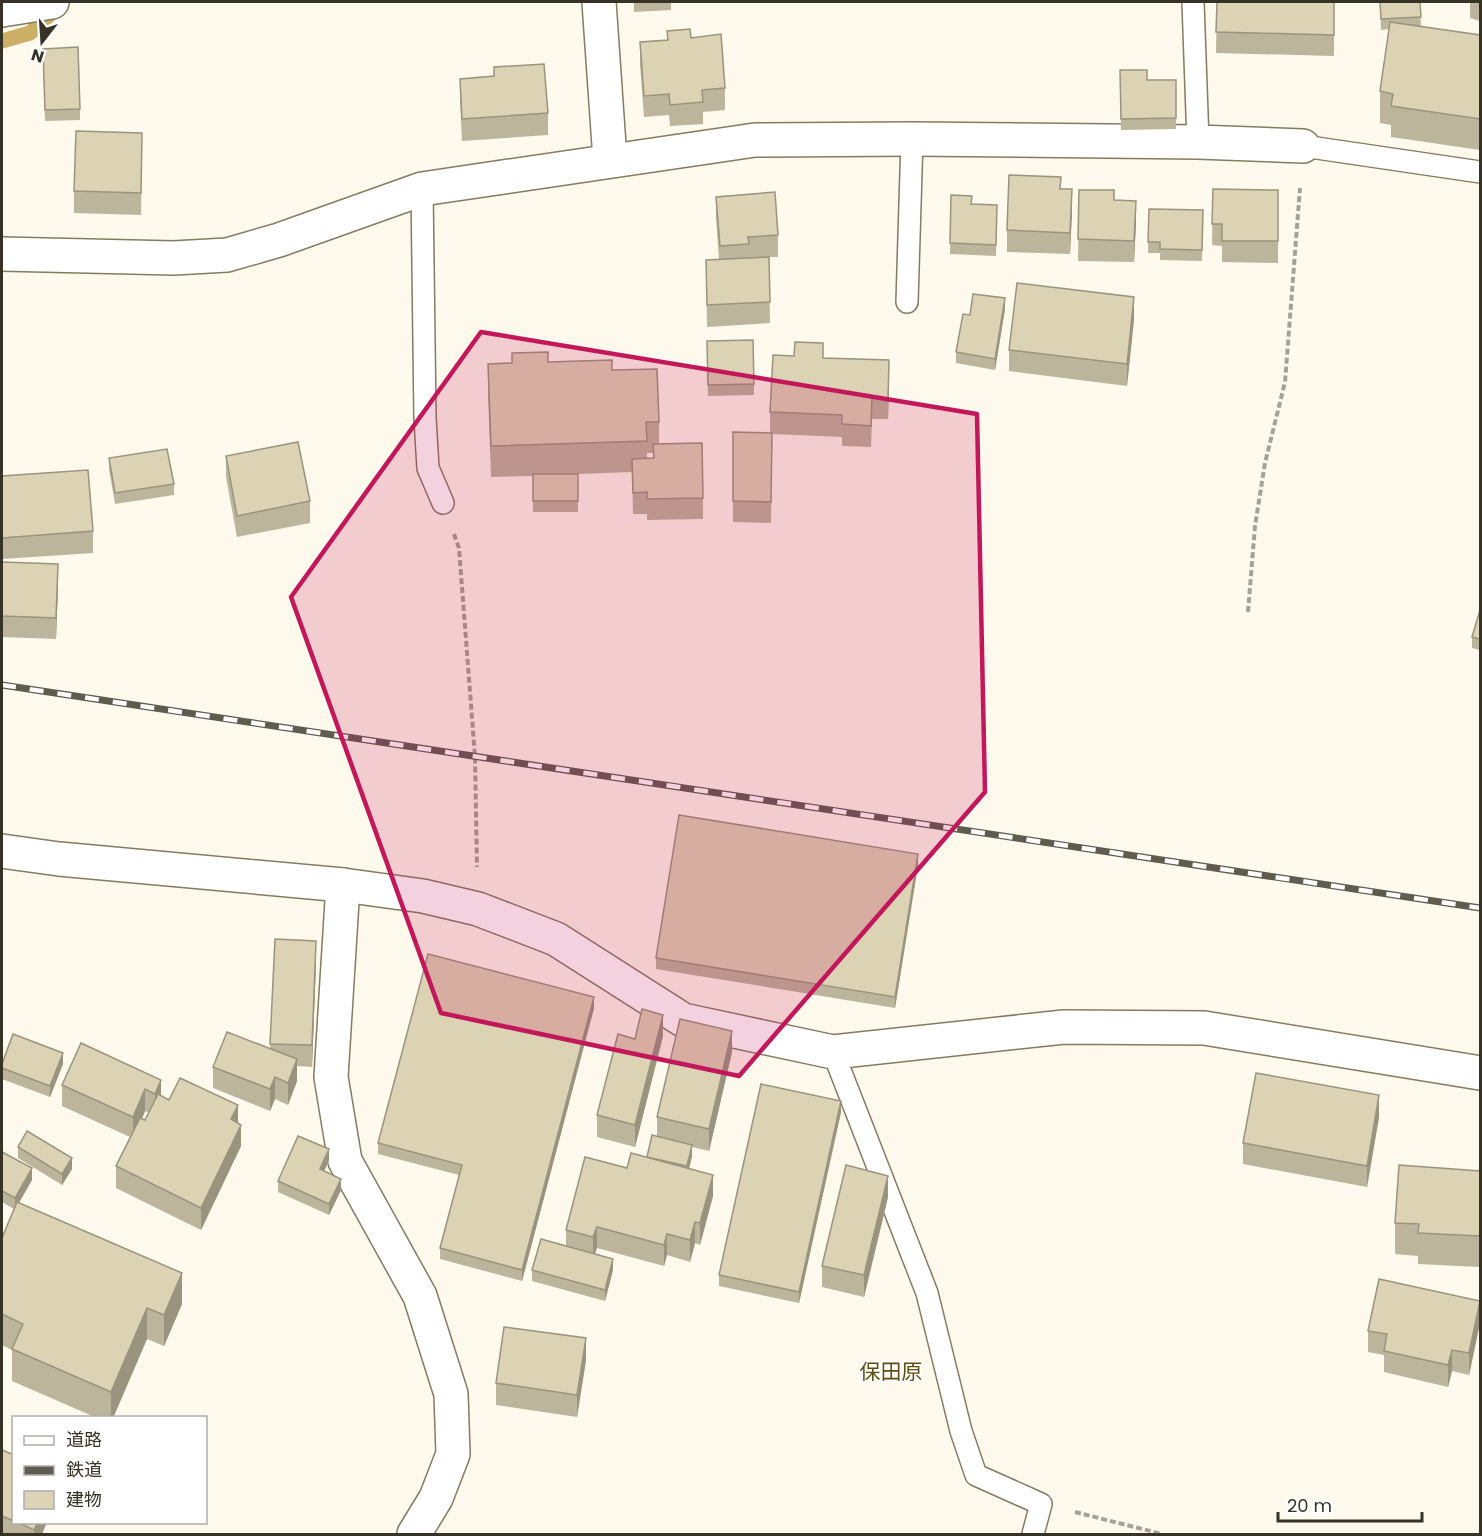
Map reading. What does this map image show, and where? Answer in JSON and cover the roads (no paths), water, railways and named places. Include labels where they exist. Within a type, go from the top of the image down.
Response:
[{"type":"street","points":[[2,10],[52,2]]},
{"type":"street","points":[[599,2],[610,160]]},
{"type":"street","points":[[2,254],[174,258],[227,255],[279,240],[422,189],[755,140],[1198,142],[1303,146]]},
{"type":"street","points":[[2,851],[59,859],[344,885],[423,896],[478,909],[556,939],[682,1020],[833,1052],[1064,1027],[1204,1028],[1480,1073]]},
{"type":"street","points":[[344,885],[331,1077],[345,1161],[420,1296],[451,1394],[453,1454],[436,1498],[414,1534]]},
{"type":"lane","points":[[1193,2],[1198,142]]},
{"type":"lane","points":[[907,302],[912,139]]},
{"type":"lane","points":[[1303,146],[1480,172]]},
{"type":"lane","points":[[422,189],[425,418],[428,468],[443,503]]},
{"type":"lane","points":[[833,1052],[927,1293],[961,1431],[976,1475],[1041,1504],[1033,1534]]},
{"type":"waterway","points":[[2,41],[30,33],[57,8]]},
{"type":"railway","points":[[2,685],[1480,908]]},
{"type":"district","name":"保田原","points":[[891,1372]]}]
